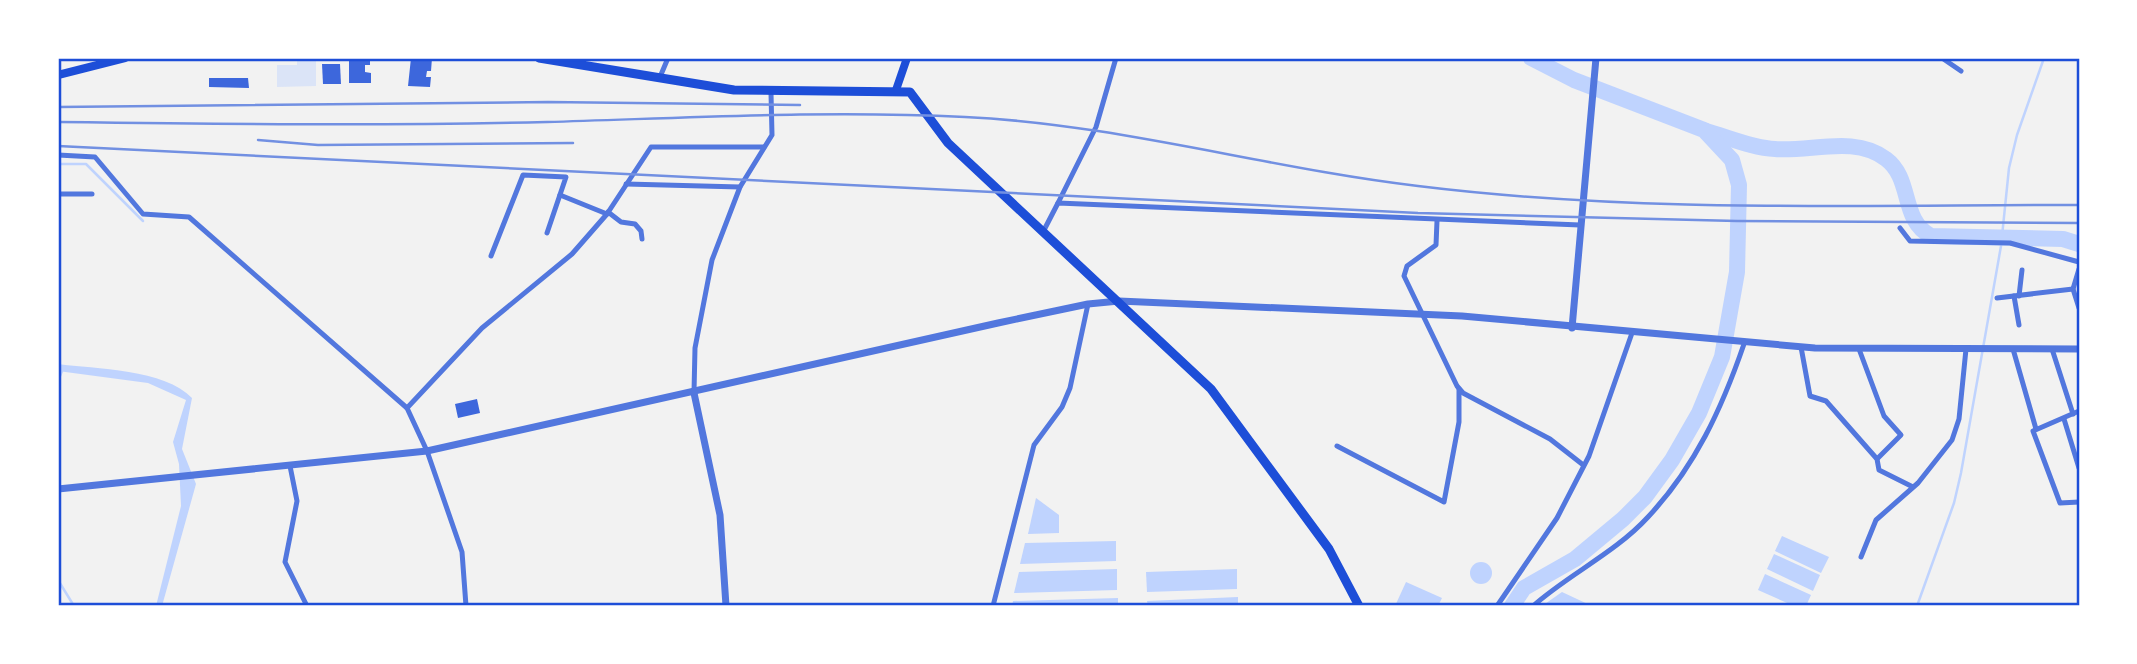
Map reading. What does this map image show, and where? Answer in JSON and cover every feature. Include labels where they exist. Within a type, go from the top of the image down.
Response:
[{"type":"main road","points":[[58,75],[125,58]]},
{"type":"main road","points":[[539,58],[715,87],[771,93],[896,90],[910,92],[937,132],[1211,389],[1329,549],[1359,606]]},
{"type":"main road","points":[[896,90],[907,58]]},
{"type":"street","points":[[660,77],[668,58]]},
{"type":"street","points":[[1043,232],[1096,127],[1116,58]]},
{"type":"street","points":[[1572,328],[1596,58]]},
{"type":"street","points":[[1942,58],[1961,71]]},
{"type":"street","points":[[726,606],[720,515],[694,393],[695,348],[710,270],[740,187],[772,135],[771,93]]},
{"type":"street","points":[[407,408],[482,328],[572,254],[608,213],[651,147],[657,144],[764,147]]},
{"type":"street","points":[[58,155],[95,157],[143,214],[189,216],[407,408],[427,451],[462,552],[466,606]]},
{"type":"street","points":[[491,256],[523,175],[566,177],[547,233]]},
{"type":"street","points":[[626,184],[740,187]]},
{"type":"street","points":[[58,194],[92,194]]},
{"type":"street","points":[[560,195],[608,213],[621,222],[635,224],[641,231],[642,239]]},
{"type":"street","points":[[1058,203],[1580,225]]},
{"type":"street","points":[[1337,446],[1444,502],[1460,422],[1459,388],[1404,271],[1436,245],[1437,221]]},
{"type":"street","points":[[1900,228],[1910,241],[2010,243],[2079,262]]},
{"type":"street","points":[[2079,269],[2073,289],[2079,308]]},
{"type":"street","points":[[2019,325],[2016,296],[2022,270]]},
{"type":"street","points":[[1997,298],[2073,289]]},
{"type":"street","points":[[58,489],[427,451],[1088,304],[1119,301],[1425,314],[1801,348],[2079,349]]},
{"type":"street","points":[[993,606],[1034,445],[1062,407],[1070,388],[1088,304]]},
{"type":"street","points":[[1497,606],[1557,518],[1582,464],[1589,456],[1632,333]]},
{"type":"street","points":[[1534,606],[1648,517],[1702,446],[1724,402],[1744,344]]},
{"type":"street","points":[[1801,348],[1810,396],[1826,401],[1877,459],[1880,470],[1913,487]]},
{"type":"street","points":[[1859,349],[1884,416],[1901,435],[1877,459]]},
{"type":"street","points":[[1861,556],[1876,520],[1913,487],[1952,440],[1961,410],[1966,349]]},
{"type":"street","points":[[2013,349],[2036,429]]},
{"type":"street","points":[[2052,349],[2076,413],[2033,430],[2060,503],[2079,502]]},
{"type":"street","points":[[1459,388],[1550,439],[1582,464]]},
{"type":"street","points":[[2064,419],[2079,468]]},
{"type":"street","points":[[290,466],[297,501],[285,562],[290,577],[307,606]]},
{"type":"shaded area","points":[[297,58],[316,58],[316,86],[277,87],[277,65],[297,65]]},
{"type":"water","points":[[58,364],[147,376],[180,388],[192,398],[182,449],[196,484],[162,606],[156,606],[181,506],[179,464],[173,442],[186,400],[148,383],[58,371]]},
{"type":"water","points":[[1036,498],[1059,515],[1059,533],[1028,534]]},
{"type":"water","points":[[1782,536],[1829,557],[1821,573],[1775,551]]},
{"type":"water","points":[[1116,541],[1116,561],[1020,564],[1025,543]]},
{"type":"water","points":[[1774,554],[1820,575],[1813,591],[1767,569]]},
{"type":"water","points":[[1481,562],[1491,569],[1492,573],[1485,583],[1481,584],[1471,577],[1470,573],[1477,563]]},
{"type":"water","points":[[1117,569],[1117,590],[1014,593],[1019,572]]},
{"type":"water","points":[[1237,569],[1237,589],[1147,592],[1146,572]]},
{"type":"water","points":[[1765,574],[1811,595],[1806,606],[1794,606],[1758,590]]},
{"type":"water","points":[[1406,582],[1442,598],[1438,606],[1395,606]]},
{"type":"water","points":[[1562,592],[1592,606],[1542,606]]},
{"type":"water","points":[[1238,597],[1238,606],[1148,606],[1147,601]]},
{"type":"water","points":[[1118,598],[1118,606],[1012,606],[1013,601]]},
{"type":"building","points":[[349,58],[370,58],[370,65],[365,65],[365,72],[371,73],[371,83],[349,83]]},
{"type":"building","points":[[411,58],[432,58],[431,71],[427,71],[426,77],[431,77],[430,87],[408,86]]},
{"type":"building","points":[[322,64],[340,64],[341,84],[323,84]]},
{"type":"building","points":[[209,78],[248,78],[249,88],[209,87]]},
{"type":"building","points":[[477,399],[480,413],[458,418],[455,404]]},
{"type":"waterway","points":[[1512,606],[1524,588],[1575,559],[1623,519],[1645,497],[1672,460],[1699,413],[1722,357],[1737,272],[1739,185],[1732,160],[1704,130],[1574,80],[1531,58]]},
{"type":"waterway","points":[[1917,606],[1954,503],[1961,473],[2001,246],[2009,168],[2017,135],[2044,58]]},
{"type":"waterway","points":[[1706,131],[1766,148],[1847,146],[1874,152],[1894,167],[1915,220],[1921,229],[1931,236],[2063,239],[2079,244]]},
{"type":"waterway","points":[[58,164],[86,164],[143,221]]},
{"type":"waterway","points":[[58,381],[62,371]]},
{"type":"waterway","points":[[58,580],[74,606]]},
{"type":"railway","points":[[58,107],[548,102],[800,105]]},
{"type":"railway","points":[[58,122],[425,124],[808,114],[965,117],[1079,128],[1304,169],[1500,195],[1748,206],[2079,205]]},
{"type":"railway","points":[[258,140],[318,145],[573,143]]},
{"type":"railway","points":[[58,146],[1418,213],[1737,221],[2079,223]]}]
